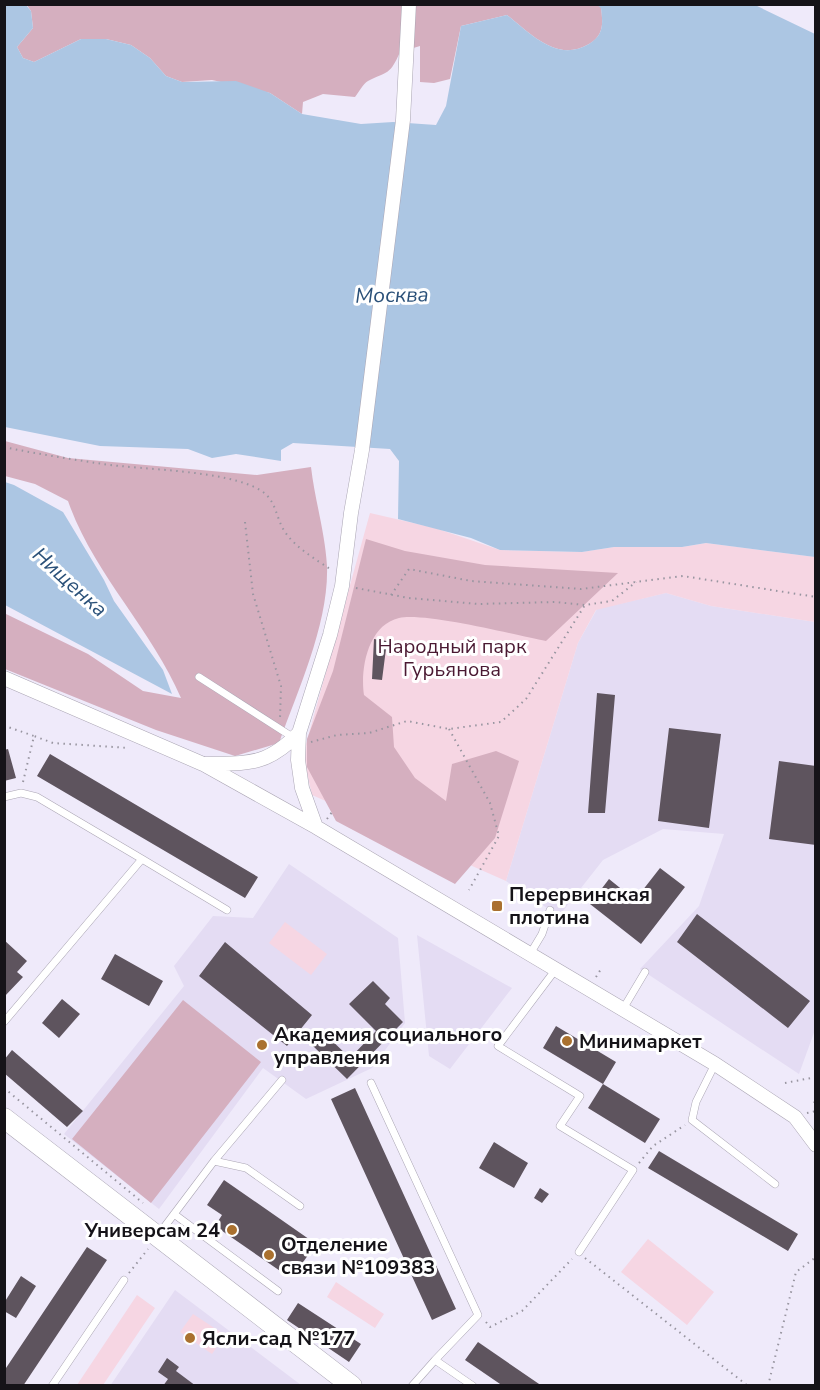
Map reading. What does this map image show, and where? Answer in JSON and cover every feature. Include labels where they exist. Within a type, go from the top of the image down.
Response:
[{"type":"main road","points":[[4,1118],[163,1229],[345,1384]]},
{"type":"street","points":[[316,827],[302,788],[298,738],[330,635],[342,582],[362,450],[403,120],[408,4]]},
{"type":"street","points":[[4,678],[203,764],[316,827],[715,1064],[795,1116],[816,1145]]},
{"type":"street","points":[[203,764],[246,763],[266,759],[298,738]]},
{"type":"lane","points":[[199,676],[280,729],[298,738]]},
{"type":"lane","points":[[4,797],[21,793],[38,797],[227,910]]},
{"type":"lane","points":[[4,1023],[142,859]]},
{"type":"lane","points":[[530,954],[542,934],[550,910]]},
{"type":"lane","points":[[556,969],[498,1046],[580,1096],[560,1126],[633,1170],[579,1252]]},
{"type":"lane","points":[[623,1009],[645,972]]},
{"type":"lane","points":[[715,1064],[696,1102],[692,1120],[775,1184]]},
{"type":"lane","points":[[163,1229],[214,1161],[282,1080]]},
{"type":"lane","points":[[371,1083],[478,1315],[412,1386]]},
{"type":"lane","points":[[214,1161],[246,1168],[300,1206]]},
{"type":"lane","points":[[174,1214],[278,1291]]},
{"type":"lane","points":[[52,1386],[124,1280]]},
{"type":"lane","points":[[435,1360],[473,1386]]},
{"type":"path","points":[[4,447],[104,464],[191,473],[260,489],[272,500],[284,530],[295,543],[342,582],[391,595],[478,604],[555,602],[599,605],[612,600],[637,582]]},
{"type":"path","points":[[245,522],[253,594],[281,686],[280,729]]},
{"type":"path","points":[[391,595],[409,569],[471,581],[581,589],[683,576],[816,597]]},
{"type":"path","points":[[298,738],[369,733],[406,721],[449,729],[501,722],[526,699],[585,605]]},
{"type":"path","points":[[4,729],[52,743],[138,748]]},
{"type":"path","points":[[449,729],[490,803],[499,836],[469,890]]},
{"type":"path","points":[[21,793],[34,736]]},
{"type":"path","points":[[785,1083],[816,1077]]},
{"type":"path","points":[[4,1088],[163,1229],[124,1280]]},
{"type":"path","points":[[633,1170],[652,1146],[692,1120]]},
{"type":"path","points":[[490,1327],[522,1311],[579,1252],[748,1386]]},
{"type":"path","points":[[768,1386],[796,1272],[816,1257]]},
{"type":"shaded area","points":[[26,4],[597,4],[601,7],[602,24],[600,33],[594,41],[577,49],[566,50],[545,44],[507,15],[461,26],[450,79],[434,83],[420,82],[420,46],[400,52],[391,69],[366,82],[355,97],[323,94],[303,102],[302,114],[270,93],[212,80],[182,82],[166,76],[150,58],[131,45],[106,39],[81,39],[34,62],[23,58],[17,47],[33,28],[31,11]]},
{"type":"shaded area","points":[[5,441],[68,458],[257,475],[311,467],[326,553],[326,588],[318,633],[279,743],[235,756],[156,730],[5,669],[4,613],[88,654],[143,691],[181,698],[169,672],[92,552],[68,501],[35,484],[5,476]]},
{"type":"shaded area","points":[[366,539],[405,551],[485,565],[618,573],[546,641],[449,621],[411,617],[388,622],[373,639],[368,649],[363,673],[364,695],[392,717],[394,747],[415,778],[446,801],[452,764],[496,751],[519,761],[495,838],[455,884],[336,821],[307,767],[307,739],[333,671]]},
{"type":"shaded area","points":[[666,593],[711,606],[815,622],[816,1027],[799,1074],[640,969],[699,906],[724,834],[663,829],[603,860],[559,916],[506,881],[578,643],[597,609]]},
{"type":"shaded area","name":"Академия социального управления","points":[[289,864],[398,938],[405,1023],[372,1068],[306,1099],[263,1068],[159,1209],[64,1134],[184,986],[174,966],[213,916],[253,918]]},
{"type":"shaded area","points":[[417,935],[512,988],[450,1069],[429,1056]]},
{"type":"shaded area","points":[[183,1000],[261,1062],[151,1203],[72,1139]]},
{"type":"shaded area","name":"Ясли-сад №177","points":[[175,1290],[301,1385],[110,1386]]},
{"type":"green space","name":"Народный парк Гурьянова","points":[[370,513],[435,528],[500,550],[582,552],[614,547],[682,547],[706,543],[815,557],[815,622],[711,606],[666,593],[596,610],[578,643],[506,881],[312,795],[303,755]]},
{"type":"green space","points":[[285,922],[327,954],[311,975],[269,943]]},
{"type":"green space","points":[[648,1239],[714,1292],[687,1325],[621,1272]]},
{"type":"green space","points":[[336,1282],[384,1314],[375,1328],[327,1297]]},
{"type":"green space","points":[[137,1295],[155,1308],[103,1385],[77,1385]]},
{"type":"green space","points":[[193,1314],[225,1335],[212,1354],[180,1332]]},
{"type":"water","name":"Москва","points":[[4,5],[26,5],[31,11],[33,28],[17,47],[23,58],[34,62],[81,39],[106,39],[131,45],[150,58],[166,76],[182,82],[236,81],[270,93],[302,114],[361,124],[393,122],[436,125],[446,106],[461,26],[507,15],[545,44],[566,50],[577,49],[589,44],[600,33],[601,8],[597,5],[755,5],[815,34],[815,557],[706,543],[682,547],[614,547],[582,552],[500,550],[471,538],[398,519],[399,461],[390,449],[293,443],[281,450],[281,461],[236,454],[212,458],[188,449],[100,446],[5,427]]},
{"type":"water","name":"Нищенка","points":[[5,482],[63,512],[114,601],[163,670],[172,694],[5,605]]},
{"type":"building","points":[[374,639],[387,641],[382,680],[372,679]]},
{"type":"building","points":[[597,693],[615,695],[605,813],[588,813]]},
{"type":"building","points":[[669,728],[721,734],[709,828],[658,821]]},
{"type":"building","points":[[8,749],[16,778],[4,781],[4,750]]},
{"type":"building","points":[[50,754],[258,877],[245,898],[37,776]]},
{"type":"building","points":[[779,761],[816,766],[816,845],[769,839]]},
{"type":"building","points":[[660,868],[685,887],[641,944],[590,904],[609,879],[635,900]]},
{"type":"building","points":[[697,914],[810,1001],[788,1028],[677,942]]},
{"type":"building","points":[[4,940],[27,961],[17,972],[23,977],[4,997]]},
{"type":"building","points":[[225,942],[312,1015],[287,1046],[199,976]]},
{"type":"building","points":[[115,954],[163,981],[149,1006],[101,979]]},
{"type":"building","points":[[373,981],[390,998],[385,1004],[403,1022],[347,1079],[312,1045],[324,1033],[350,1058],[376,1031],[349,1004]]},
{"type":"building","points":[[62,999],[80,1014],[59,1038],[42,1023]]},
{"type":"building","points":[[556,1026],[616,1062],[603,1084],[543,1048]]},
{"type":"building","points":[[12,1050],[83,1111],[67,1127],[4,1073],[4,1060]]},
{"type":"building","points":[[603,1084],[660,1119],[645,1143],[588,1108]]},
{"type":"building","points":[[355,1088],[456,1309],[432,1320],[331,1099]]},
{"type":"building","points":[[494,1142],[528,1163],[514,1188],[479,1168]]},
{"type":"building","points":[[659,1151],[798,1234],[788,1251],[648,1168]]},
{"type":"building","points":[[224,1180],[316,1244],[301,1265],[296,1261],[286,1275],[215,1226],[222,1215],[207,1205]]},
{"type":"building","points":[[540,1188],[549,1194],[542,1203],[534,1198]]},
{"type":"building","points":[[87,1247],[107,1260],[23,1386],[4,1386],[4,1371]]},
{"type":"building","points":[[21,1276],[36,1286],[16,1318],[4,1311],[4,1303]]},
{"type":"building","points":[[298,1303],[361,1344],[349,1362],[287,1320]]},
{"type":"building","points":[[478,1342],[542,1386],[503,1386],[465,1360]]},
{"type":"building","points":[[167,1358],[179,1367],[176,1371],[196,1386],[163,1386],[168,1379],[158,1372]]},
{"type":"place","name":"Перервинская плотина","points":[[497,906]]},
{"type":"place","name":"Минимаркет","points":[[567,1041]]},
{"type":"place","name":"Академия социального управления","points":[[262,1045]]},
{"type":"place","name":"Универсам 24","points":[[232,1230]]},
{"type":"place","name":"Отделение связи №109383","points":[[269,1255]]},
{"type":"place","name":"Ясли-сад №177","points":[[190,1338]]}]
